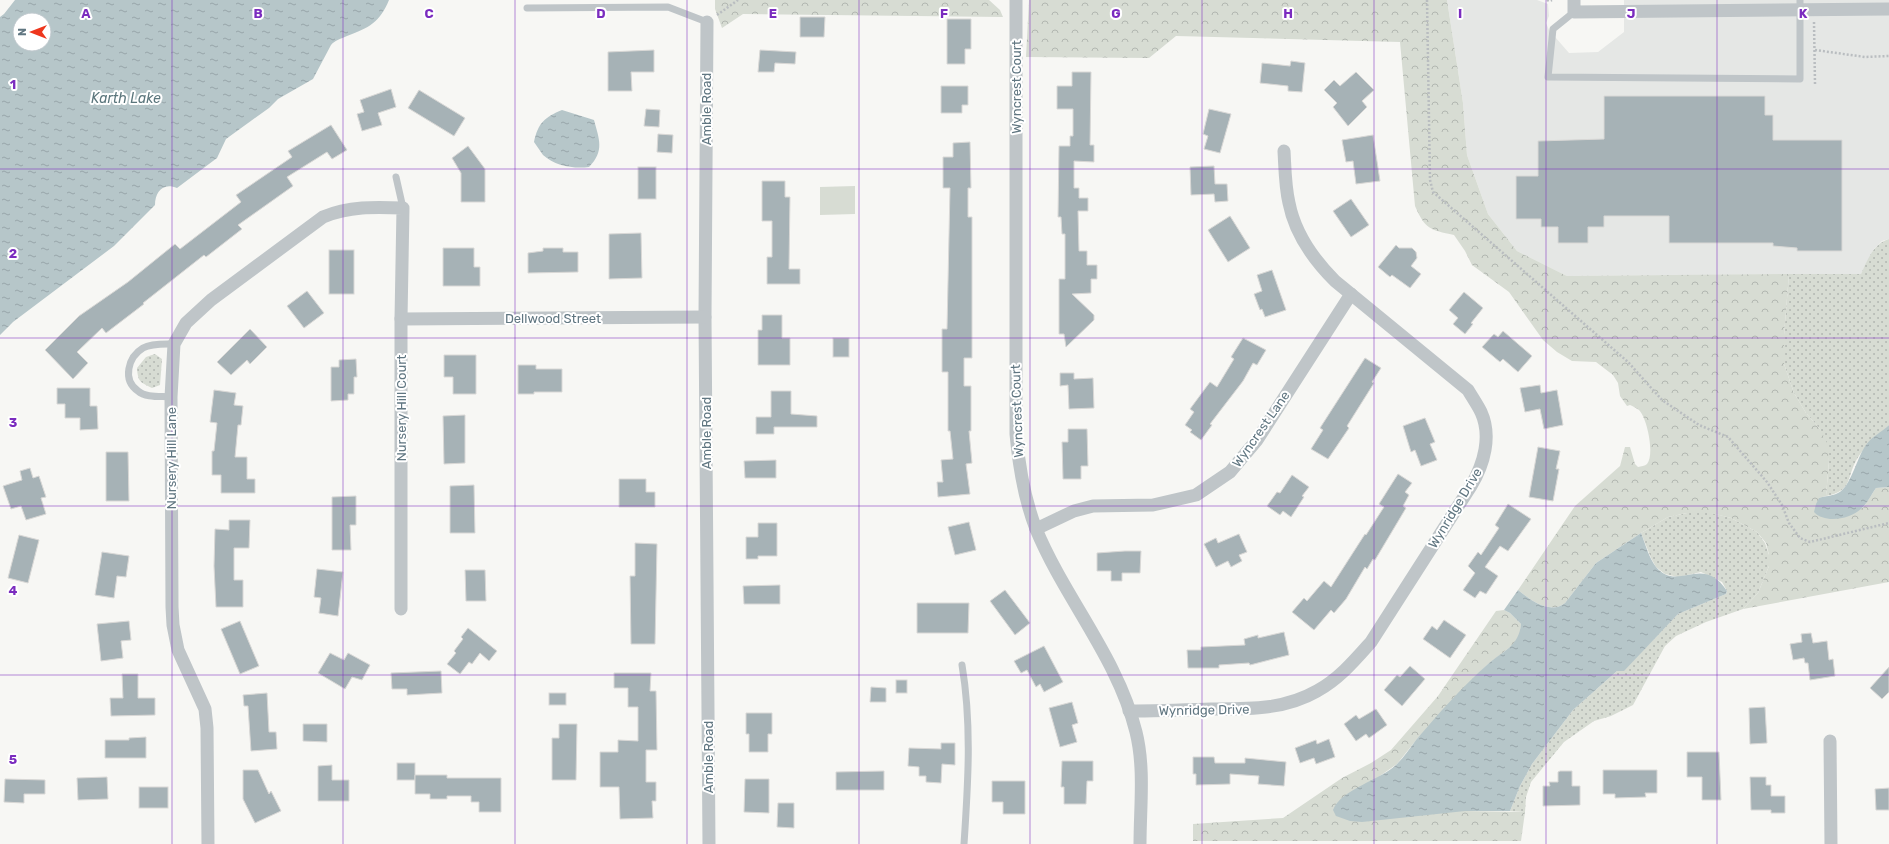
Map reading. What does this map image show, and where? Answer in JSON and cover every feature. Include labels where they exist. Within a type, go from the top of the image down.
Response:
[{"type":"street","name":"Wyncrest Court","points":[[1016,0],[1016,434],[1020,472],[1027,503],[1036,529],[1048,555],[1112,670],[1136,732],[1140,763],[1140,844]]},
{"type":"street","points":[[1574,6],[1800,5],[1889,9]]},
{"type":"street","name":"Amble Road","points":[[707,22],[705,317],[709,844]]},
{"type":"street","name":"Wynridge Drive","points":[[1129,711],[1246,709],[1273,707],[1294,702],[1318,691],[1354,662],[1371,642],[1479,472],[1484,458],[1486,443],[1485,427],[1481,412],[1468,390],[1321,268],[1306,247],[1296,227],[1288,203],[1284,151]]},
{"type":"street","name":"Nursery Hill Lane","points":[[208,844],[207,728],[205,709],[178,650],[173,626],[171,397],[174,344],[186,323],[211,300],[323,217],[337,211],[358,207],[403,208]]},
{"type":"street","name":"Nursery Hill Court","points":[[401,609],[401,319],[403,208]]},
{"type":"street","name":"Wyncrest Lane","points":[[1036,529],[1074,511],[1093,506],[1153,505],[1196,495],[1230,472],[1257,440],[1351,294]]},
{"type":"street","name":"Dellwood Street","points":[[401,319],[705,317]]},
{"type":"street","points":[[1830,741],[1832,844]]},
{"type":"lane","points":[[1574,6],[1553,29],[1548,77],[1800,78],[1800,5]]},
{"type":"lane","points":[[527,8],[668,7],[707,22]]},
{"type":"lane","points":[[396,177],[403,208]]},
{"type":"lane","points":[[171,397],[148,396],[138,392],[130,383],[128,369],[133,357],[144,347],[174,344]]},
{"type":"lane","points":[[962,665],[968,716],[969,753],[964,844]]},
{"type":"path","points":[[707,22],[738,0]]},
{"type":"path","points":[[1427,0],[1430,180],[1433,192],[1628,362],[1662,400],[1699,425],[1728,437],[1767,482],[1782,505],[1789,523],[1800,538],[1810,542],[1889,523]]},
{"type":"path","points":[[1547,0],[1552,0]]},
{"type":"path","points":[[1814,20],[1815,84]]},
{"type":"path","points":[[1815,50],[1865,57],[1889,56]]},
{"type":"shaded area","points":[[1447,0],[1537,0],[1548,4],[1549,16],[1546,23],[1549,30],[1569,53],[1598,52],[1624,32],[1624,0],[1889,0],[1889,239],[1882,241],[1874,249],[1861,274],[1567,276],[1517,251],[1488,214],[1467,155],[1463,103]]},
{"type":"green space","points":[[715,0],[989,0],[1000,10],[1003,17],[743,14],[722,28],[715,9]]},
{"type":"green space","points":[[1029,0],[1447,0],[1463,103],[1467,155],[1488,214],[1517,251],[1567,276],[1789,274],[1784,335],[1784,364],[1794,393],[1806,413],[1820,429],[1827,443],[1829,461],[1826,496],[1819,498],[1863,508],[1876,488],[1889,487],[1889,582],[1743,609],[1758,593],[1769,566],[1769,555],[1766,543],[1757,532],[1731,518],[1711,513],[1687,513],[1668,517],[1596,563],[1565,603],[1559,606],[1547,607],[1528,598],[1518,590],[1575,506],[1620,466],[1625,447],[1630,447],[1635,464],[1638,467],[1647,464],[1650,452],[1649,436],[1642,414],[1633,406],[1627,406],[1620,396],[1618,383],[1613,375],[1596,362],[1572,361],[1557,352],[1543,340],[1509,292],[1472,265],[1465,251],[1454,235],[1434,230],[1422,220],[1415,206],[1400,42],[1176,36],[1149,58],[1026,57]]},
{"type":"green space","points":[[855,186],[855,214],[820,215],[820,187]]},
{"type":"green space","points":[[1889,239],[1889,425],[1860,454],[1845,487],[1835,494],[1826,496],[1829,461],[1820,429],[1806,413],[1794,393],[1784,364],[1784,335],[1789,274],[1861,274],[1875,248],[1883,241]]},
{"type":"green space","points":[[155,354],[162,359],[160,385],[152,388],[140,381],[137,368],[146,357]]},
{"type":"green space","points":[[1687,513],[1712,513],[1731,518],[1757,532],[1765,543],[1769,555],[1769,566],[1758,593],[1743,609],[1706,622],[1676,636],[1665,646],[1633,705],[1611,716],[1594,721],[1564,742],[1531,782],[1526,797],[1525,812],[1510,811],[1520,786],[1532,764],[1573,710],[1617,671],[1624,670],[1678,614],[1726,594],[1727,591],[1722,582],[1701,572],[1678,577],[1665,574],[1656,567],[1651,558],[1641,533],[1668,517]]},
{"type":"green space","points":[[1504,610],[1510,613],[1521,624],[1520,635],[1514,644],[1487,665],[1471,681],[1417,739],[1397,764],[1374,780],[1465,811],[1525,812],[1521,841],[1193,841],[1193,824],[1283,818],[1342,778],[1371,763],[1391,750],[1438,696],[1496,611]]},
{"type":"water","name":"Karth Lake","points":[[15,0],[389,0],[382,14],[368,27],[338,40],[331,45],[313,79],[278,99],[269,108],[226,139],[217,158],[177,188],[168,186],[161,189],[156,196],[155,205],[114,246],[13,322],[0,335],[0,17]]},
{"type":"water","points":[[562,110],[594,120],[599,139],[599,150],[597,156],[589,167],[577,168],[553,162],[543,155],[534,142],[540,125],[551,115]]},
{"type":"water","points":[[1889,425],[1889,487],[1876,488],[1861,509],[1844,518],[1824,518],[1814,512],[1819,498],[1836,494],[1843,490],[1850,479],[1866,445],[1871,439]]},
{"type":"water","points":[[1641,533],[1649,555],[1656,567],[1664,574],[1673,576],[1699,574],[1708,575],[1718,580],[1727,591],[1726,594],[1678,614],[1624,671],[1617,671],[1573,710],[1532,764],[1520,786],[1510,811],[1465,811],[1362,822],[1350,821],[1336,816],[1333,810],[1344,796],[1390,770],[1397,764],[1424,730],[1460,691],[1488,664],[1514,643],[1520,632],[1521,624],[1510,613],[1504,610],[1518,590],[1540,605],[1547,607],[1559,606],[1565,603],[1596,563]]},
{"type":"building","points":[[800,17],[825,17],[824,37],[800,37]]},
{"type":"building","points":[[947,19],[971,19],[971,49],[965,49],[965,64],[947,64]]},
{"type":"building","points":[[654,50],[654,72],[631,72],[632,91],[608,91],[608,52]]},
{"type":"building","points":[[760,50],[796,52],[795,64],[775,63],[774,72],[758,72]]},
{"type":"building","points":[[1291,61],[1305,63],[1302,92],[1288,91],[1288,86],[1260,83],[1262,63],[1290,66]]},
{"type":"building","points":[[1072,72],[1091,72],[1090,145],[1094,145],[1094,162],[1074,161],[1074,188],[1079,188],[1079,198],[1088,198],[1088,211],[1078,211],[1079,251],[1087,251],[1087,265],[1097,265],[1097,279],[1091,279],[1091,293],[1072,294],[1094,315],[1094,320],[1066,347],[1064,334],[1059,334],[1059,279],[1065,279],[1065,234],[1062,234],[1061,217],[1058,217],[1059,146],[1070,146],[1070,136],[1073,136],[1073,109],[1057,109],[1057,86],[1072,86]]},
{"type":"building","points":[[1356,72],[1374,90],[1362,101],[1367,107],[1348,126],[1333,107],[1337,103],[1324,90],[1334,80],[1340,86]]},
{"type":"building","points":[[941,86],[968,86],[968,105],[962,105],[962,113],[941,113]]},
{"type":"building","points":[[391,89],[396,107],[378,113],[382,125],[362,131],[357,114],[364,112],[360,100]]},
{"type":"building","points":[[419,90],[465,118],[454,136],[408,108]]},
{"type":"building","points":[[1604,96],[1765,96],[1765,115],[1773,115],[1773,140],[1842,140],[1842,251],[1797,251],[1797,248],[1773,246],[1773,243],[1669,243],[1669,216],[1604,216],[1604,227],[1588,227],[1588,243],[1558,243],[1558,227],[1541,227],[1541,219],[1516,219],[1516,176],[1538,176],[1538,141],[1604,139]]},
{"type":"building","points":[[646,109],[660,110],[659,127],[644,126]]},
{"type":"building","points":[[1209,109],[1231,114],[1220,153],[1204,149],[1208,136],[1203,134]]},
{"type":"building","points":[[331,125],[347,150],[332,159],[327,152],[287,177],[293,186],[238,225],[242,229],[206,257],[204,255],[106,333],[102,328],[77,352],[88,363],[73,379],[45,350],[79,316],[128,282],[175,244],[180,249],[241,202],[236,195],[292,157],[288,151]]},
{"type":"building","points":[[658,134],[673,135],[672,153],[657,152]]},
{"type":"building","points":[[1373,135],[1380,181],[1356,184],[1353,161],[1346,162],[1342,140]]},
{"type":"building","points":[[970,142],[971,188],[968,188],[968,217],[972,217],[972,358],[964,358],[964,386],[971,386],[971,431],[969,431],[972,463],[966,464],[970,494],[938,497],[937,482],[943,482],[941,460],[953,459],[950,431],[948,431],[948,372],[942,372],[942,329],[947,329],[950,188],[943,188],[943,157],[953,157],[953,143]]},
{"type":"building","points":[[468,146],[485,169],[485,202],[461,202],[461,173],[452,158]]},
{"type":"building","points":[[1214,166],[1215,184],[1227,184],[1228,201],[1215,202],[1214,194],[1191,195],[1190,167]]},
{"type":"building","points":[[638,167],[656,167],[656,199],[638,199]]},
{"type":"building","points":[[762,181],[785,181],[785,197],[790,197],[789,269],[800,269],[800,284],[767,284],[767,257],[772,257],[772,221],[762,221]]},
{"type":"building","points":[[1351,199],[1369,225],[1351,237],[1333,211]]},
{"type":"building","points":[[1230,216],[1250,248],[1228,262],[1208,230]]},
{"type":"building","points":[[641,233],[642,278],[609,279],[609,234]]},
{"type":"building","points":[[1396,245],[1399,248],[1412,248],[1416,252],[1417,258],[1411,266],[1421,274],[1410,288],[1392,275],[1390,277],[1378,267]]},
{"type":"building","points":[[443,248],[474,248],[474,267],[480,267],[480,286],[443,286]]},
{"type":"building","points":[[543,248],[563,248],[563,252],[578,252],[578,272],[528,273],[528,253],[543,251]]},
{"type":"building","points":[[329,250],[354,250],[354,294],[329,294]]},
{"type":"building","points":[[1272,270],[1286,310],[1265,317],[1262,309],[1260,310],[1254,294],[1262,291],[1257,275]]},
{"type":"building","points":[[307,291],[324,313],[304,328],[287,306]]},
{"type":"building","points":[[1464,292],[1483,308],[1471,323],[1473,324],[1465,334],[1453,324],[1458,318],[1449,310]]},
{"type":"building","points":[[762,315],[782,315],[782,338],[790,338],[790,365],[758,365],[758,330],[762,330]]},
{"type":"building","points":[[250,329],[267,347],[250,364],[247,360],[231,375],[217,362]]},
{"type":"building","points":[[1503,331],[1532,356],[1518,372],[1503,359],[1500,362],[1482,347],[1494,334],[1498,337]]},
{"type":"building","points":[[833,338],[849,338],[849,357],[833,357]]},
{"type":"building","points":[[1243,338],[1266,350],[1257,365],[1253,363],[1243,381],[1210,424],[1212,425],[1201,440],[1190,432],[1192,430],[1185,425],[1194,412],[1190,409],[1210,382],[1217,387],[1234,359],[1231,357]]},
{"type":"building","points":[[444,355],[476,355],[476,394],[453,394],[453,377],[444,377]]},
{"type":"building","points":[[1365,358],[1381,368],[1372,382],[1374,383],[1347,426],[1349,428],[1328,459],[1311,449],[1323,430],[1320,428]]},
{"type":"building","points":[[356,359],[357,377],[354,377],[354,394],[348,394],[348,400],[331,401],[331,367],[339,367],[339,360]]},
{"type":"building","points":[[518,365],[536,365],[536,369],[562,369],[562,392],[534,392],[534,394],[518,394]]},
{"type":"building","points":[[1060,373],[1074,373],[1074,379],[1093,378],[1094,408],[1069,409],[1068,385],[1060,386]]},
{"type":"building","points":[[1540,385],[1541,393],[1557,390],[1563,425],[1544,429],[1540,409],[1525,412],[1520,388]]},
{"type":"building","points":[[57,388],[90,388],[90,406],[97,406],[98,429],[80,430],[80,418],[65,418],[65,404],[57,404]]},
{"type":"building","points":[[214,390],[236,393],[234,405],[243,406],[241,425],[238,425],[235,457],[247,457],[247,479],[255,479],[255,493],[221,493],[221,475],[212,475],[212,451],[214,451],[217,423],[210,422]]},
{"type":"building","points":[[771,391],[791,391],[791,414],[817,416],[817,427],[774,427],[774,434],[756,434],[756,417],[771,417]]},
{"type":"building","points":[[465,415],[465,463],[444,464],[443,416]]},
{"type":"building","points":[[1425,418],[1435,442],[1430,444],[1437,460],[1421,466],[1415,450],[1411,452],[1403,426]]},
{"type":"building","points":[[1068,429],[1087,429],[1088,466],[1081,466],[1081,479],[1063,479],[1062,442],[1068,442]]},
{"type":"building","points":[[1538,447],[1560,451],[1556,469],[1559,469],[1553,501],[1529,497]]},
{"type":"building","points":[[106,452],[128,452],[129,501],[106,501]]},
{"type":"building","points":[[776,460],[776,478],[745,478],[744,461]]},
{"type":"building","points":[[30,468],[33,478],[39,476],[46,497],[41,498],[46,514],[26,520],[21,506],[11,509],[3,486],[22,480],[20,471]]},
{"type":"building","points":[[1398,474],[1412,483],[1405,492],[1409,495],[1403,506],[1406,508],[1375,560],[1373,559],[1367,569],[1365,567],[1346,599],[1334,613],[1331,610],[1314,630],[1292,612],[1304,598],[1307,601],[1324,581],[1331,587],[1384,507],[1379,504]]},
{"type":"building","points":[[1292,475],[1309,487],[1302,496],[1304,497],[1291,517],[1283,511],[1280,515],[1267,506],[1277,492],[1280,493]]},
{"type":"building","points":[[619,479],[646,479],[646,492],[655,492],[655,507],[619,507]]},
{"type":"building","points":[[474,485],[475,533],[450,533],[450,486]]},
{"type":"building","points":[[356,496],[356,525],[350,525],[351,550],[332,550],[332,497]]},
{"type":"building","points":[[1508,504],[1531,519],[1508,551],[1500,546],[1485,567],[1498,576],[1486,594],[1480,591],[1475,598],[1463,590],[1475,573],[1468,566],[1478,552],[1481,555],[1499,528],[1495,525]]},
{"type":"building","points":[[229,520],[250,520],[249,548],[234,548],[234,580],[243,580],[243,607],[216,607],[214,566],[215,529],[229,530]]},
{"type":"building","points":[[969,522],[976,550],[955,555],[948,527]]},
{"type":"building","points":[[758,523],[777,523],[777,556],[758,556],[758,559],[746,559],[746,537],[758,537]]},
{"type":"building","points":[[1239,534],[1247,552],[1239,555],[1242,561],[1231,567],[1228,561],[1216,567],[1204,544],[1216,538],[1218,543]]},
{"type":"building","points":[[19,535],[39,540],[28,583],[8,578]]},
{"type":"building","points":[[635,543],[657,544],[655,644],[631,644],[630,576],[635,576]]},
{"type":"building","points":[[1141,551],[1140,573],[1122,573],[1122,581],[1111,581],[1111,571],[1097,571],[1097,553]]},
{"type":"building","points":[[102,552],[129,556],[126,577],[117,576],[114,598],[95,595]]},
{"type":"building","points":[[317,569],[343,572],[338,616],[319,613],[321,598],[314,597]]},
{"type":"building","points":[[465,570],[485,570],[486,601],[466,601]]},
{"type":"building","points":[[780,585],[780,604],[744,604],[743,586]]},
{"type":"building","points":[[1005,590],[1030,623],[1015,635],[990,601]]},
{"type":"building","points":[[917,603],[969,603],[968,633],[917,633]]},
{"type":"building","points":[[1444,620],[1466,635],[1450,658],[1423,639],[1432,626],[1437,630]]},
{"type":"building","points":[[129,621],[131,640],[121,641],[123,658],[101,661],[97,624]]},
{"type":"building","points":[[240,621],[259,666],[240,674],[221,629]]},
{"type":"building","points":[[468,628],[497,651],[489,661],[480,653],[472,664],[469,662],[460,674],[447,664],[456,653],[454,651],[463,639],[461,637]]},
{"type":"building","points":[[1284,632],[1289,655],[1250,665],[1249,663],[1219,665],[1219,668],[1188,668],[1187,650],[1201,650],[1201,647],[1245,645],[1244,639],[1258,635],[1258,638]]},
{"type":"building","points":[[1811,633],[1813,643],[1827,641],[1829,660],[1833,659],[1835,676],[1810,680],[1808,663],[1805,663],[1804,658],[1793,660],[1790,644],[1802,642],[1801,634]]},
{"type":"building","points":[[1044,646],[1063,682],[1044,692],[1040,684],[1036,687],[1027,670],[1021,673],[1014,661]]},
{"type":"building","points":[[330,653],[344,660],[348,653],[370,665],[362,680],[352,677],[345,689],[318,673]]},
{"type":"building","points":[[1410,666],[1425,679],[1402,706],[1384,690],[1397,675],[1400,677]]},
{"type":"building","points":[[1889,667],[1889,692],[1882,699],[1870,688]]},
{"type":"building","points":[[441,671],[442,693],[407,695],[407,689],[392,689],[391,673]]},
{"type":"building","points":[[614,673],[651,673],[650,691],[656,691],[657,750],[646,750],[646,782],[656,782],[656,801],[652,801],[653,818],[620,819],[619,787],[600,787],[600,752],[618,752],[618,740],[638,741],[638,707],[628,707],[628,688],[614,688]]},
{"type":"building","points":[[122,674],[138,674],[138,698],[155,698],[155,715],[111,716],[110,698],[123,698]]},
{"type":"building","points":[[896,680],[907,680],[907,693],[896,693]]},
{"type":"building","points":[[871,687],[886,688],[886,702],[870,702]]},
{"type":"building","points":[[267,693],[269,732],[276,732],[277,749],[251,751],[248,706],[244,706],[243,695]]},
{"type":"building","points":[[549,693],[566,693],[566,705],[549,705]]},
{"type":"building","points":[[1072,702],[1078,723],[1072,725],[1077,742],[1060,747],[1049,708]]},
{"type":"building","points":[[1765,707],[1767,743],[1750,744],[1749,708]]},
{"type":"building","points":[[1376,709],[1387,725],[1369,738],[1366,734],[1356,741],[1344,724],[1356,715],[1359,719]]},
{"type":"building","points":[[746,713],[772,713],[772,734],[768,734],[768,752],[749,752],[749,734],[746,734]]},
{"type":"building","points":[[303,724],[327,724],[327,742],[303,741]]},
{"type":"building","points":[[559,724],[577,724],[576,780],[552,780],[552,738],[559,738]]},
{"type":"building","points":[[146,737],[146,758],[105,758],[105,740],[129,740],[129,738]]},
{"type":"building","points":[[1329,739],[1335,757],[1316,764],[1314,758],[1300,763],[1295,748],[1316,740],[1317,744]]},
{"type":"building","points":[[941,743],[955,743],[955,765],[942,764],[941,783],[926,782],[926,776],[919,776],[919,767],[908,766],[909,748],[941,749]]},
{"type":"building","points":[[1687,752],[1719,752],[1721,800],[1702,800],[1702,777],[1687,777]]},
{"type":"building","points":[[1193,757],[1214,757],[1215,763],[1245,763],[1245,758],[1286,762],[1284,786],[1258,784],[1259,776],[1230,774],[1230,784],[1196,785],[1196,774],[1193,774]]},
{"type":"building","points":[[1062,761],[1093,761],[1093,781],[1087,781],[1086,804],[1064,804],[1064,787],[1061,787]]},
{"type":"building","points":[[397,763],[415,763],[415,780],[397,780]]},
{"type":"building","points":[[332,765],[332,780],[349,780],[349,801],[318,801],[318,766]]},
{"type":"building","points":[[243,770],[258,770],[269,794],[271,791],[281,811],[255,823],[243,799]]},
{"type":"building","points":[[1603,770],[1657,770],[1657,793],[1645,793],[1646,797],[1615,798],[1615,794],[1603,794]]},
{"type":"building","points":[[884,771],[884,790],[836,790],[836,772]]},
{"type":"building","points":[[1572,771],[1572,786],[1580,786],[1580,805],[1543,806],[1543,786],[1550,786],[1549,782],[1558,782],[1558,772]]},
{"type":"building","points":[[415,775],[447,775],[447,778],[501,778],[501,812],[479,812],[479,802],[471,802],[471,796],[447,796],[447,799],[430,799],[430,794],[415,794]]},
{"type":"building","points":[[107,777],[108,799],[78,800],[77,778]]},
{"type":"building","points":[[1750,777],[1766,777],[1766,785],[1771,785],[1771,796],[1785,796],[1785,813],[1771,813],[1771,810],[1751,810]]},
{"type":"building","points":[[5,779],[45,780],[45,794],[24,794],[24,803],[4,802]]},
{"type":"building","points":[[745,779],[769,779],[769,813],[744,812]]},
{"type":"building","points":[[992,781],[1025,781],[1025,814],[1003,814],[1003,802],[992,802]]},
{"type":"building","points":[[139,787],[168,787],[168,808],[139,808]]},
{"type":"building","points":[[1889,788],[1889,810],[1876,810],[1875,789]]},
{"type":"building","points":[[778,803],[794,803],[794,828],[777,827]]}]
